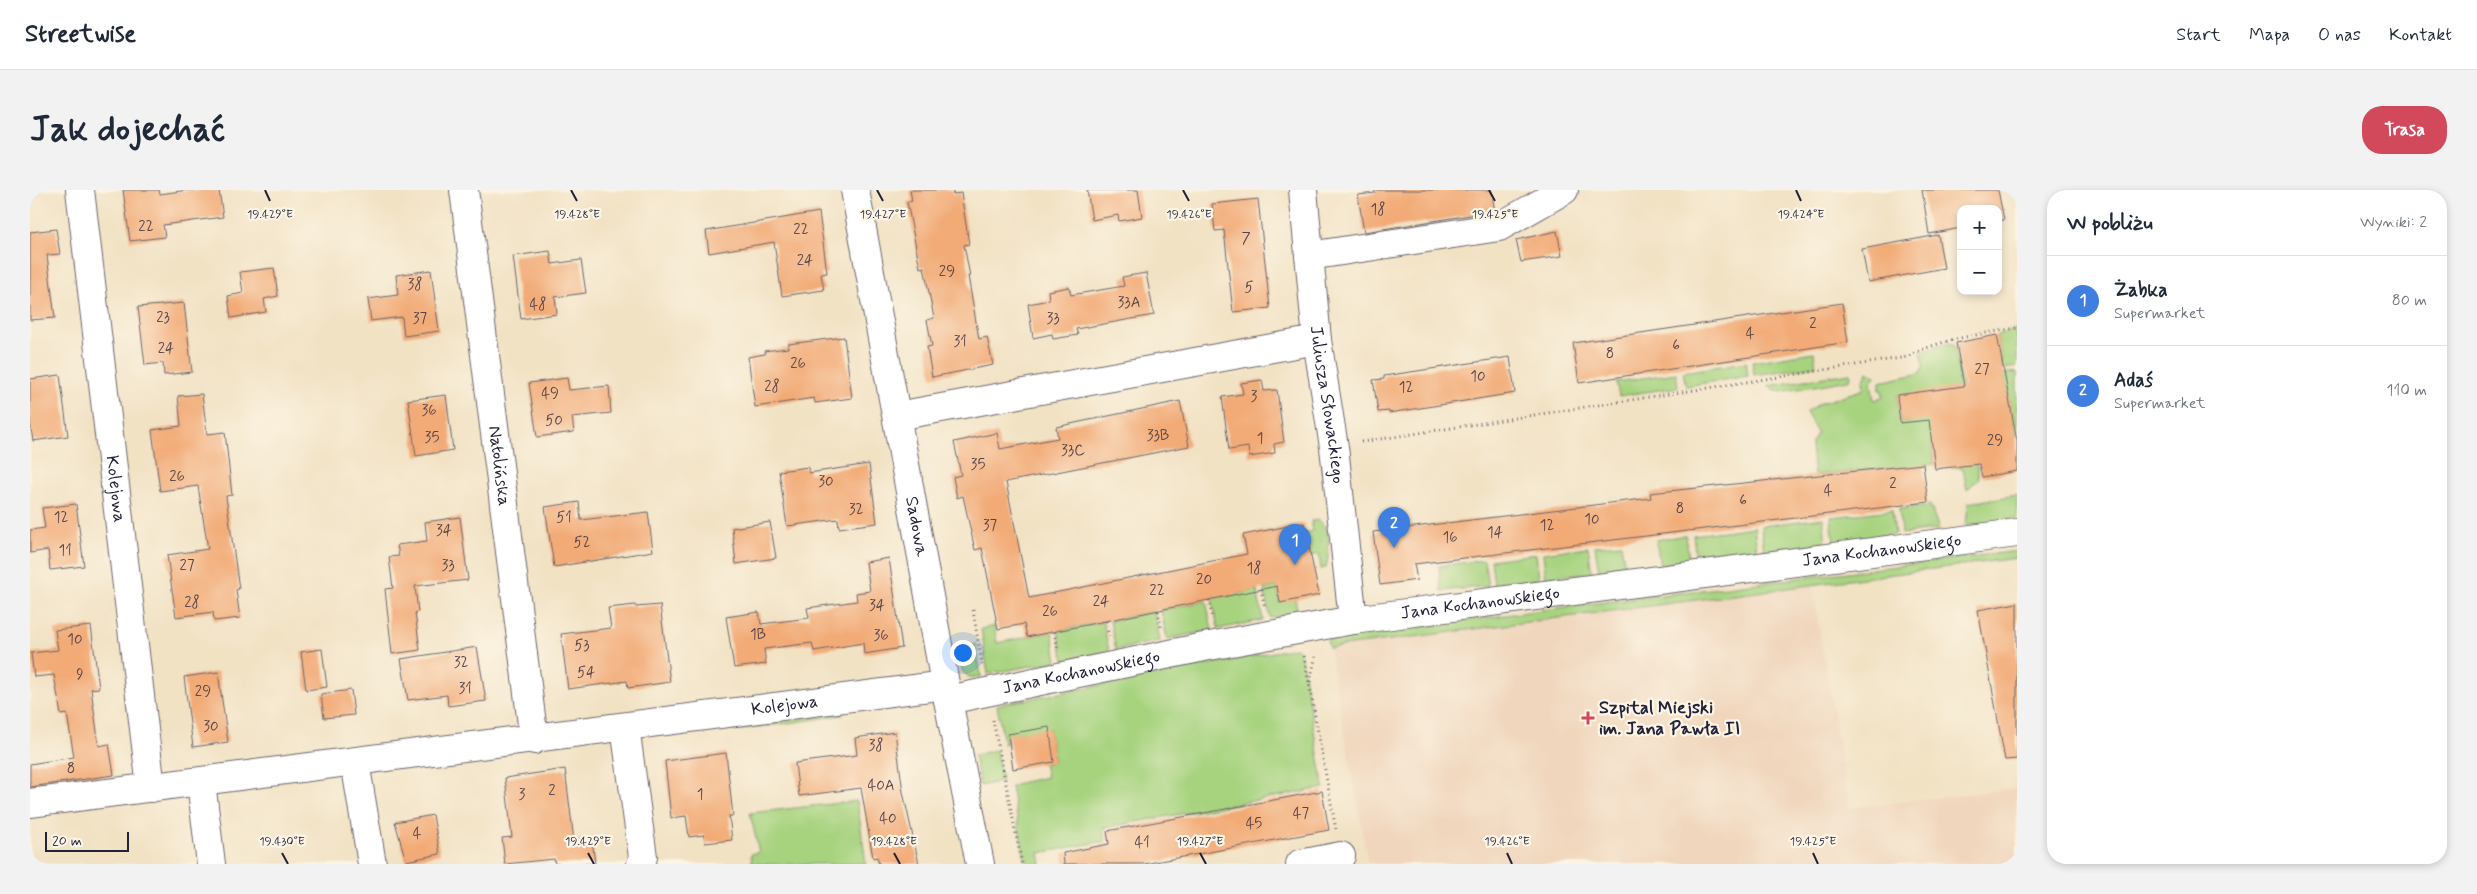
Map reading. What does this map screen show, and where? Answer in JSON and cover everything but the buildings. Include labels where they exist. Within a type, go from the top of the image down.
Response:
[{"type":"street","name":"Kolejowa","points":[[80,190],[151,788]]},
{"type":"street","name":"Natolińska","points":[[464,190],[534,740]]},
{"type":"street","name":"Sadowa","points":[[855,190],[946,693],[980,864]]},
{"type":"street","name":"Juliusza Słowackiego","points":[[1303,190],[1317,340],[1334,447],[1354,620]]},
{"type":"street","points":[[1309,256],[1500,228],[1564,190]]},
{"type":"street","points":[[897,416],[1317,340]]},
{"type":"street","name":"Jana Kochanowskiego","points":[[946,693],[987,692],[1204,647],[1354,620],[2017,533]]},
{"type":"street","name":"Kolejowa","points":[[30,803],[625,727],[946,693]]},
{"type":"street","points":[[625,727],[643,857],[641,864]]},
{"type":"street","points":[[355,762],[372,864]]},
{"type":"street","points":[[200,782],[211,864]]},
{"type":"street","points":[[1300,864],[1340,856]]},
{"type":"path","points":[[1334,447],[1907,357],[1922,348],[2017,328]]},
{"type":"path","points":[[973,610],[987,692],[1022,864]]},
{"type":"path","points":[[1299,630],[1340,856]]},
{"type":"shaded area","name":"Szpital Miejski im. Jana Pawła II","points":[[1812,585],[1849,808],[2017,788],[2017,864],[1368,864],[1329,648]]},
{"type":"green space","points":[[2017,329],[2017,367],[2003,369],[1997,335]]},
{"type":"green space","points":[[1946,343],[1954,344],[1979,478],[1967,490],[1963,468],[1951,467],[1946,439],[1932,441],[1934,464],[1814,475],[1811,445],[1817,433],[1806,412],[1821,403],[1864,389],[1863,381],[1868,372],[1875,376],[1871,383],[1874,400],[1883,398],[1880,382],[1921,373],[1924,365],[1921,351]],"holes":[[[1897,395],[1909,395],[1913,421],[1900,423]]]},
{"type":"green space","points":[[1814,352],[1816,366],[1754,375],[1752,362]]},
{"type":"green space","points":[[1746,362],[1748,376],[1686,386],[1683,372]]},
{"type":"green space","points":[[2017,372],[2017,436],[2016,436],[2004,374]]},
{"type":"green space","points":[[1676,373],[1678,387],[1619,396],[1616,382]]},
{"type":"green space","points":[[1850,373],[1849,380],[1781,392],[1768,386]]},
{"type":"green space","points":[[2017,495],[2017,519],[1966,526],[1968,503]]},
{"type":"green space","points":[[1930,505],[1939,529],[1901,534],[1899,509]]},
{"type":"green space","points":[[1892,510],[1895,534],[1834,542],[1831,517]]},
{"type":"green space","points":[[1823,518],[1826,543],[1764,551],[1761,526]]},
{"type":"green space","points":[[1318,520],[1326,529],[1328,542],[1326,568],[1321,569],[1319,554],[1311,556],[1306,533],[1313,531],[1311,521]]},
{"type":"green space","points":[[1754,527],[1757,551],[1696,559],[1693,535]]},
{"type":"green space","points":[[1686,535],[1689,560],[1660,565],[1656,540]]},
{"type":"green space","points":[[1621,544],[1625,568],[1599,571],[1595,546]]},
{"type":"green space","points":[[1588,547],[1592,572],[1546,578],[1543,553]]},
{"type":"green space","points":[[2017,551],[2017,558],[1329,648],[1327,640],[1549,609]]},
{"type":"green space","points":[[1536,554],[1539,579],[1494,585],[1491,560]]},
{"type":"green space","points":[[1484,560],[1488,586],[1441,591],[1439,566]]},
{"type":"green space","points":[[1277,586],[1280,602],[1295,599],[1298,613],[1270,618],[1264,589]]},
{"type":"green space","points":[[1257,590],[1263,620],[1218,629],[1212,599]]},
{"type":"green space","points":[[1206,601],[1212,630],[1167,639],[1161,610]]},
{"type":"green space","points":[[1154,611],[1160,641],[1116,650],[1110,621]]},
{"type":"green space","points":[[1103,622],[1109,651],[1064,660],[1058,631]]},
{"type":"green space","points":[[994,626],[997,643],[1052,632],[1057,661],[988,674],[981,629]]},
{"type":"green space","points":[[976,644],[981,677],[969,677],[962,671],[957,650],[958,648]]},
{"type":"green space","points":[[1295,648],[1300,651],[1324,788],[1103,828],[1105,841],[1039,853],[1041,864],[1026,864],[1011,787],[1023,782],[1047,777],[1044,764],[1054,762],[1049,728],[1006,735],[1007,743],[1004,744],[997,705]]},
{"type":"green space","points":[[842,707],[843,715],[733,731],[732,721]]},
{"type":"green space","points":[[996,750],[1002,781],[980,786],[974,755]]},
{"type":"green space","points":[[857,801],[866,864],[752,864],[751,854],[759,852],[750,813]]},
{"type":"place","name":"Adaś","points":[[1394,548]]},
{"type":"place","name":"Żabka","points":[[1295,565]]},
{"type":"place","name":"Szpital Miejski im. Jana Pawła II","points":[[1588,718]]}]
